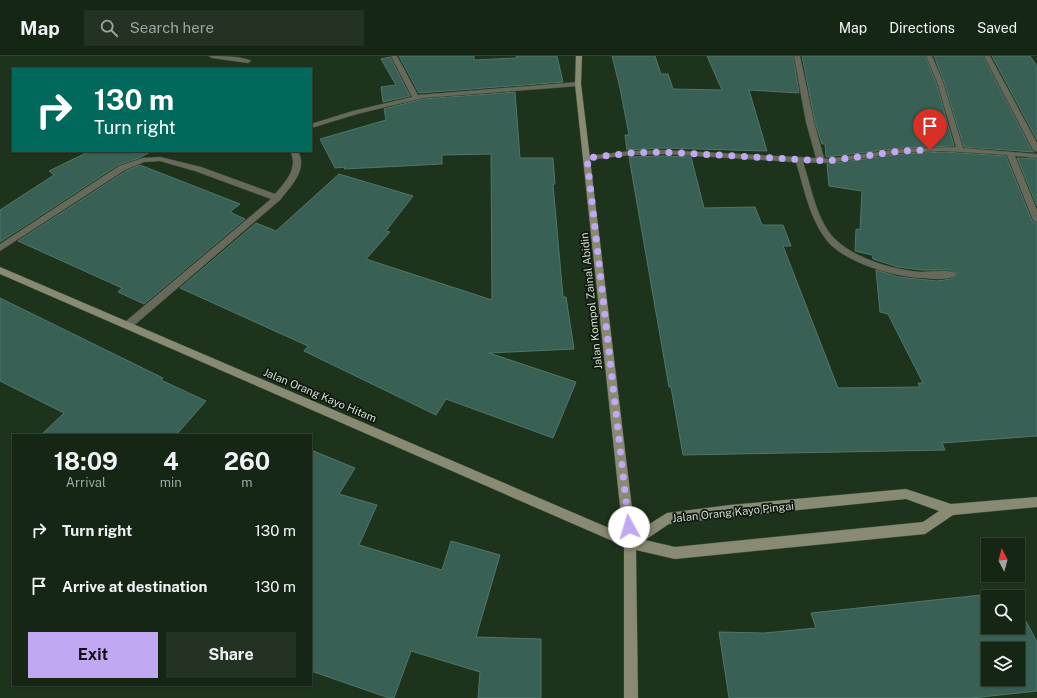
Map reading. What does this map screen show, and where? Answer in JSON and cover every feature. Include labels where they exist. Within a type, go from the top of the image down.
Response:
[{"type":"main road","name":"Jalan Kompol Zainal Abidin","points":[[579,56],[578,84],[630,543],[631,698]]},
{"type":"main road","name":"Jalan Orang Kayo Hitam","points":[[0,270],[630,543]]},
{"type":"main road","name":"Jalan Orang Kayo Pingai","points":[[630,543],[667,519],[906,494],[951,510],[1037,502]]},
{"type":"main road","name":"Jalan Orang Kayo Pingai","points":[[630,543],[675,553],[740,547],[924,528],[951,510]]},
{"type":"street","points":[[212,56],[250,58]]},
{"type":"street","points":[[394,56],[416,98]]},
{"type":"street","points":[[797,56],[810,122],[821,161]]},
{"type":"street","points":[[929,56],[940,82],[960,149]]},
{"type":"street","points":[[987,56],[1037,150]]},
{"type":"street","points":[[312,126],[355,112],[416,98],[578,84]]},
{"type":"street","points":[[587,158],[631,153],[662,152],[821,161],[901,151],[960,149],[1037,156]]},
{"type":"street","points":[[128,326],[277,198],[296,174],[298,163],[294,152]]},
{"type":"street","points":[[1010,153],[1037,220]]},
{"type":"street","points":[[0,248],[122,168],[143,160],[160,159],[191,167],[277,198]]},
{"type":"street","points":[[799,160],[818,219],[829,238],[854,256],[887,269],[921,275],[938,276],[952,274]]},
{"type":"building","points":[[399,56],[474,56],[474,60],[517,58],[516,56],[557,56],[563,82],[419,93]]},
{"type":"building","points":[[612,56],[655,56],[661,74],[668,74],[673,89],[722,90],[707,56],[793,56],[799,93],[749,90],[767,151],[662,148],[627,150],[625,135],[629,135]]},
{"type":"building","points":[[802,56],[925,56],[936,82],[954,146],[901,148],[826,157],[825,144],[822,144],[815,122]]},
{"type":"building","points":[[934,56],[983,56],[1032,151],[1034,152],[964,147],[944,82]]},
{"type":"building","points":[[992,56],[1030,56],[1037,66],[1037,140]]},
{"type":"building","points":[[390,57],[410,96],[383,102],[381,87],[396,85],[381,59]]},
{"type":"building","points":[[515,92],[520,158],[553,158],[555,184],[553,184],[563,297],[566,297],[574,349],[489,353],[576,382],[553,438],[446,399],[436,415],[304,351],[308,346],[180,288],[256,223],[276,231],[339,174],[413,196],[386,231],[390,232],[366,259],[492,300],[491,154],[442,155],[442,164],[344,169],[346,167],[335,168],[320,139],[386,120],[384,109],[423,99]]},
{"type":"building","points":[[88,152],[150,152],[139,158],[118,165],[0,242],[0,210],[54,175],[49,171]]},
{"type":"building","points":[[944,152],[1006,156],[1032,221],[1037,224],[1037,436],[942,443],[945,450],[683,455],[671,387],[669,387],[629,157],[691,157],[704,208],[755,207],[762,225],[783,225],[791,246],[783,246],[838,388],[920,387],[918,383],[923,383],[888,314],[880,312],[876,270],[899,277],[937,281],[951,279],[958,274],[951,270],[921,270],[898,267],[873,259],[872,255],[855,251],[856,229],[860,230],[862,191],[829,186],[827,164],[901,154]]},
{"type":"building","points":[[1017,158],[1037,159],[1037,206]]},
{"type":"building","points":[[140,165],[240,204],[230,212],[245,219],[144,304],[118,292],[122,288],[18,241],[126,171]]},
{"type":"building","points":[[0,298],[163,378],[161,380],[206,401],[177,434],[42,434],[64,413],[0,381]]},
{"type":"building","points":[[312,450],[355,468],[339,494],[377,505],[359,545],[442,570],[451,541],[500,555],[476,637],[541,639],[541,698],[478,698],[480,672],[411,651],[394,698],[389,698],[312,671]]},
{"type":"building","points":[[981,595],[981,634],[1025,634],[1025,619],[1037,642],[1037,691],[972,698],[729,698],[719,632],[764,633],[816,628],[811,613]]},
{"type":"route","points":[[629,527],[587,158],[631,153],[662,152],[827,161],[901,151],[930,150]]}]
